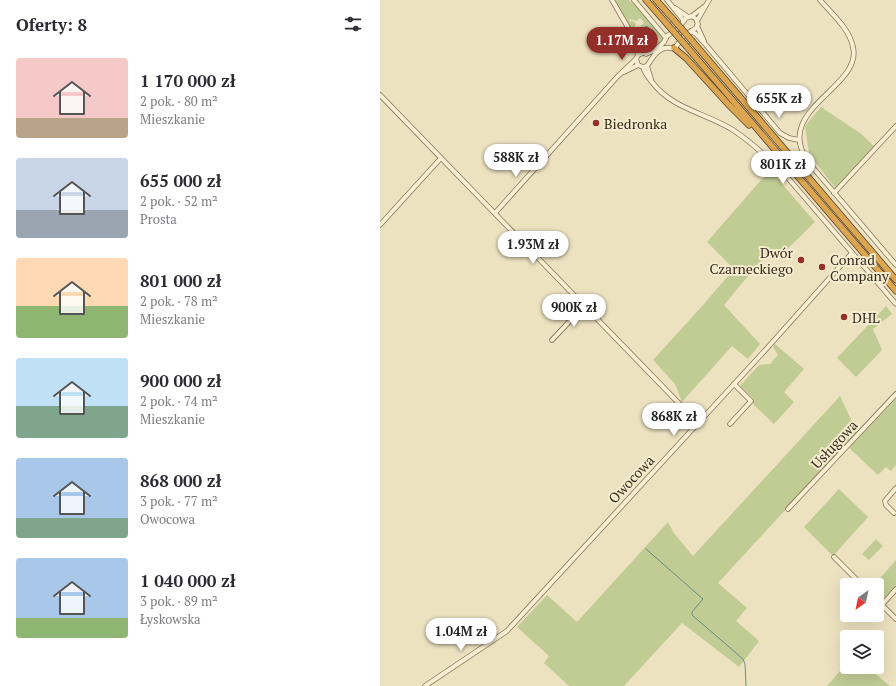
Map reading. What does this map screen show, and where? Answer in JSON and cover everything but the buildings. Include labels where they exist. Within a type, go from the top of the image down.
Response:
[{"type":"highway","points":[[643,0],[659,15]]},
{"type":"highway","points":[[646,0],[896,291]]},
{"type":"highway","points":[[656,0],[896,280]]},
{"type":"highway","points":[[671,48],[686,58],[728,104],[768,142]]},
{"type":"street","points":[[612,0],[644,53],[649,57],[650,61]]},
{"type":"street","points":[[634,0],[665,40],[666,46],[671,48]]},
{"type":"street","points":[[667,0],[684,21]]},
{"type":"street","points":[[706,45],[697,26],[697,21],[709,0]]},
{"type":"street","points":[[820,0],[846,30],[853,47],[853,57],[844,74],[804,120],[800,131],[799,140],[802,153],[896,266]]},
{"type":"street","points":[[672,6],[697,21]]},
{"type":"street","points":[[494,213],[637,57],[644,53],[653,51],[678,29],[684,21],[705,6]]},
{"type":"street","points":[[697,26],[671,48],[657,53],[652,57],[645,66],[644,72],[659,91],[671,101],[729,128],[757,149],[788,178],[896,304]]},
{"type":"street","points":[[691,31],[696,34],[706,45],[780,133],[788,138],[799,140]]},
{"type":"street","points":[[632,34],[638,65]]},
{"type":"street","points":[[620,74],[638,65],[645,66]]},
{"type":"street","points":[[380,96],[698,423]]},
{"type":"street","points":[[834,193],[896,126]]},
{"type":"street","points":[[380,225],[441,158]]},
{"type":"street","name":"Owocowa","points":[[425,686],[507,631],[852,253]]},
{"type":"street","points":[[552,340],[584,306]]},
{"type":"street","points":[[730,424],[750,400],[734,384]]},
{"type":"street","name":"Usługowa","points":[[788,509],[896,394]]},
{"type":"street","points":[[894,513],[886,505],[885,501],[896,488]]},
{"type":"street","points":[[834,557],[855,578]]},
{"type":"street","points":[[884,603],[896,589]]},
{"type":"street","points":[[884,607],[896,619]]},
{"type":"green space","points":[[615,0],[629,0],[637,7],[663,37],[661,44],[658,45],[657,43],[660,39],[646,25],[637,33],[645,48],[648,49],[655,44],[656,46],[652,50],[648,51],[641,48],[634,33],[644,23],[640,18],[636,21],[630,19],[629,21],[633,21],[636,24],[634,28],[631,28]]},
{"type":"green space","points":[[821,107],[860,133],[876,148],[836,189],[809,154],[805,126]]},
{"type":"green space","points":[[770,170],[815,222],[779,257],[768,252],[724,305],[760,344],[748,359],[732,346],[682,402],[675,384],[653,360],[734,269],[707,242]]},
{"type":"green space","points":[[886,306],[892,314],[873,329],[882,350],[856,377],[837,358]]},
{"type":"green space","points":[[775,344],[804,369],[784,392],[794,402],[774,424],[753,404],[753,398],[740,386],[759,365],[770,364],[778,355],[773,347]]},
{"type":"green space","points":[[840,396],[857,432],[718,583],[747,608],[736,621],[759,641],[739,667],[682,623],[624,686],[569,686],[544,663],[549,656],[517,627],[547,595],[577,622],[668,522],[674,533],[693,556]]},
{"type":"green space","points":[[896,396],[896,465],[891,471],[886,467],[878,475],[848,447]]},
{"type":"green space","points":[[839,489],[868,517],[833,556],[804,527]]},
{"type":"green space","points":[[876,539],[883,546],[869,560],[862,554]]},
{"type":"green space","points":[[896,560],[896,585],[884,599],[884,578],[880,578]]},
{"type":"green space","points":[[840,671],[840,674],[875,674],[890,686],[827,686]]},
{"type":"water","points":[[646,26],[658,39],[648,47],[638,33]]},
{"type":"waterway","points":[[646,549],[703,599],[692,612],[692,615],[743,659],[745,664],[746,686]]},
{"type":"place","name":"Biedronka","points":[[596,123]]},
{"type":"place","name":"Dwór Czarneckiego","points":[[801,260]]},
{"type":"place","name":"Conrad Company","points":[[822,267]]},
{"type":"place","name":"DHL","points":[[844,317]]}]
